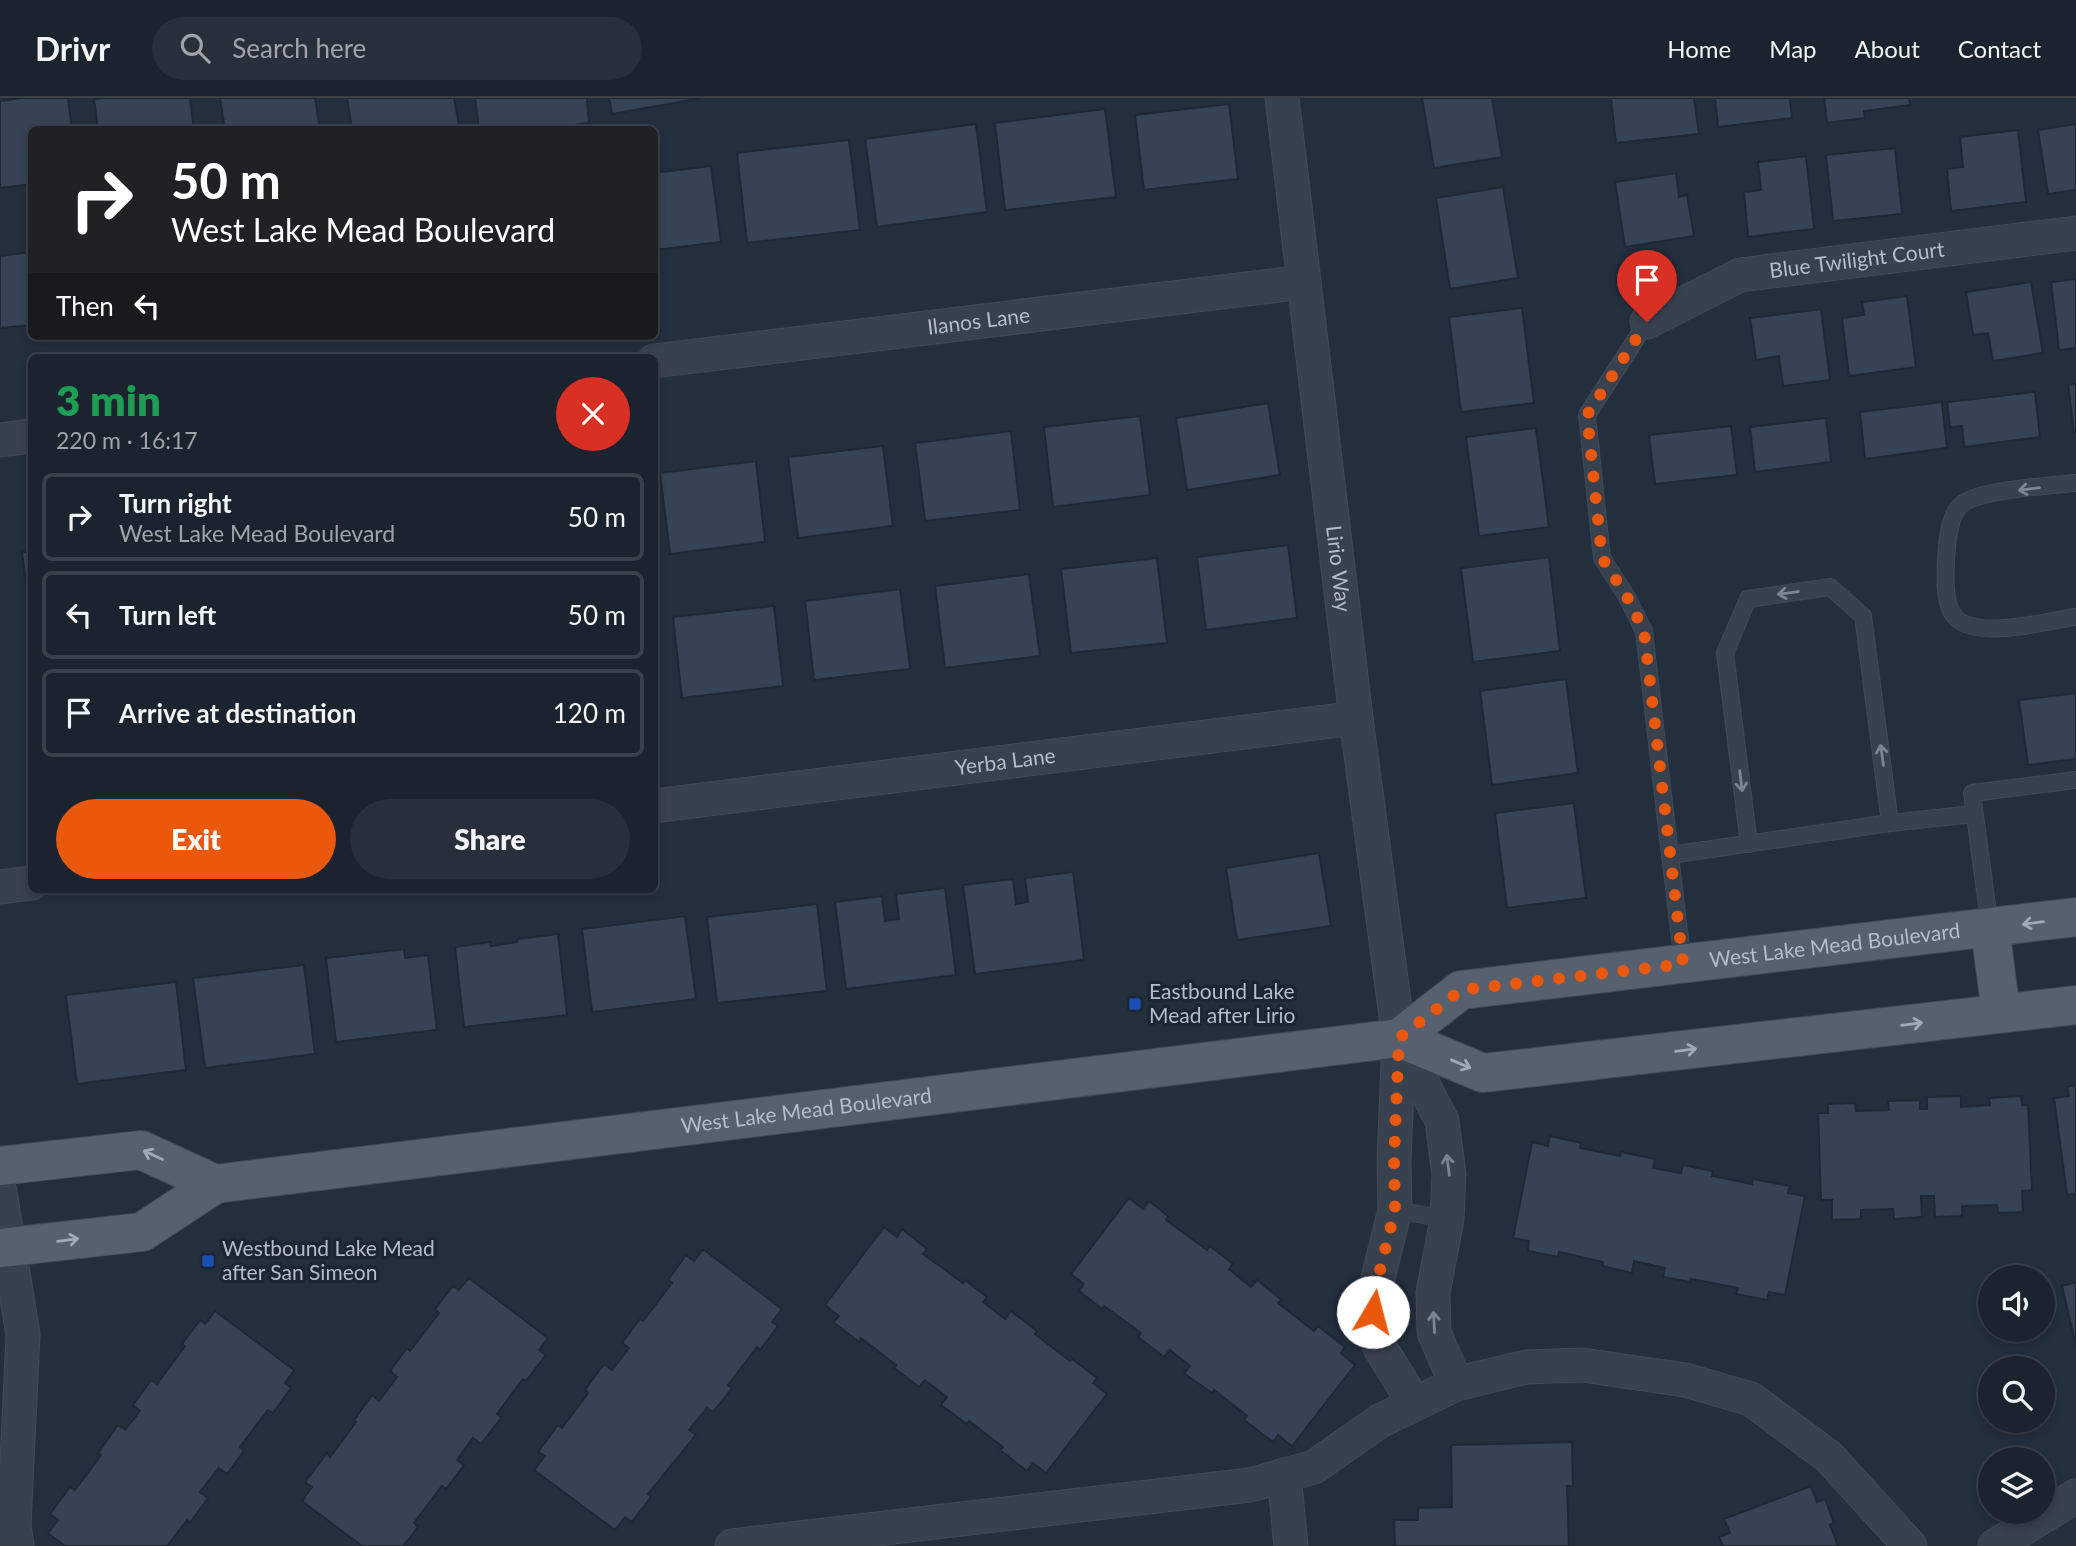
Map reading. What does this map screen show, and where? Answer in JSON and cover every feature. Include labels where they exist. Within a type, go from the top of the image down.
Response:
[{"type":"main road","name":"West Lake Mead Boulevard","points":[[1399,1038],[1461,990],[2076,917]]},
{"type":"main road","points":[[1990,928],[2001,1013]]},
{"type":"main road","name":"West Lake Mead Boulevard","points":[[4,1248],[142,1232],[215,1184],[1399,1038],[1483,1073],[2076,1004]]},
{"type":"main road","points":[[0,1166],[141,1150],[215,1184]]},
{"type":"street","name":"Lirio Way","points":[[1282,98],[1356,718],[1399,1038]]},
{"type":"street","name":"Blue Twilight Court","points":[[1647,322],[1740,275],[2076,233]]},
{"type":"street","name":"Ilanos Lane","points":[[658,361],[1304,282]]},
{"type":"street","points":[[0,440],[28,436]]},
{"type":"street","name":"Yerba Lane","points":[[658,805],[1356,718]]},
{"type":"street","points":[[0,887],[28,884]]},
{"type":"street","points":[[1399,1038],[1394,1160],[1395,1210],[1378,1278],[1373,1312],[1379,1346],[1415,1404]]},
{"type":"street","points":[[1399,1038],[1442,1121],[1449,1175],[1447,1219],[1433,1293],[1434,1332],[1456,1384]]},
{"type":"street","points":[[0,1192],[4,1248],[23,1335],[14,1525],[17,1546]]},
{"type":"street","points":[[732,1546],[1250,1485],[1314,1467],[1380,1421],[1456,1384],[1526,1367],[1582,1365],[1685,1380],[1751,1399],[1829,1457],[1910,1546]]},
{"type":"street","points":[[1284,1475],[1291,1546]]},
{"type":"street","points":[[1995,1546],[2076,1496]]},
{"type":"lane","points":[[1647,322],[1587,415],[1602,558],[1627,597],[1644,631],[1683,964]]},
{"type":"lane","points":[[2076,483],[1982,494],[1960,505],[1950,528],[1945,587],[1954,617],[1968,626],[1995,629],[2076,617]]},
{"type":"lane","points":[[1749,844],[1725,653],[1748,598],[1830,587],[1863,616],[1890,823]]},
{"type":"lane","points":[[1990,928],[1972,793],[2076,780]]},
{"type":"lane","points":[[1671,855],[1890,823],[1973,814]]},
{"type":"lane","points":[[1395,1210],[1447,1219]]},
{"type":"building","points":[[68,98],[72,126],[28,126],[28,184],[0,188],[0,101]]},
{"type":"building","points":[[190,98],[194,126],[97,126],[94,99]]},
{"type":"building","points":[[220,98],[315,98],[319,126],[224,126]]},
{"type":"building","points":[[347,98],[454,98],[459,125],[454,126],[351,126]]},
{"type":"building","points":[[475,98],[587,98],[589,123],[565,126],[478,126]]},
{"type":"building","points":[[609,98],[702,98],[612,114]]},
{"type":"building","points":[[1422,98],[1492,98],[1502,157],[1434,168]]},
{"type":"building","points":[[1611,98],[1694,98],[1699,134],[1616,143]]},
{"type":"building","points":[[1715,98],[1790,98],[1792,118],[1718,127]]},
{"type":"building","points":[[1824,98],[1909,98],[1910,105],[1864,111],[1865,118],[1827,123]]},
{"type":"building","points":[[1229,104],[1238,179],[1144,190],[1135,115]]},
{"type":"building","points":[[1105,109],[1116,197],[1005,210],[995,123]]},
{"type":"building","points":[[976,124],[987,212],[877,227],[865,139]]},
{"type":"building","points":[[2076,124],[2076,190],[2048,194],[2038,130]]},
{"type":"building","points":[[2018,130],[2026,202],[1951,211],[1947,169],[1963,167],[1960,137]]},
{"type":"building","points":[[849,140],[860,230],[747,243],[737,153]]},
{"type":"building","points":[[1895,148],[1902,214],[1833,221],[1826,155]]},
{"type":"building","points":[[1806,156],[1814,229],[1748,237],[1744,192],[1761,190],[1758,162]]},
{"type":"building","points":[[711,166],[721,242],[658,250],[658,173]]},
{"type":"building","points":[[1676,173],[1679,197],[1687,195],[1694,236],[1625,247],[1615,182]]},
{"type":"building","points":[[1503,187],[1518,278],[1450,289],[1436,198]]},
{"type":"building","points":[[28,252],[28,325],[0,328],[0,256]]},
{"type":"building","points":[[2076,279],[2076,348],[2059,350],[2051,282]]},
{"type":"building","points":[[2031,282],[2043,353],[1993,361],[1988,333],[1973,335],[1966,292]]},
{"type":"building","points":[[1907,296],[1916,367],[1849,376],[1842,318],[1864,315],[1862,302]]},
{"type":"building","points":[[1522,308],[1534,403],[1461,412],[1449,317]]},
{"type":"building","points":[[1821,309],[1830,380],[1783,386],[1779,356],[1756,360],[1750,318]]},
{"type":"building","points":[[2076,384],[2076,433],[2074,433],[2068,385]]},
{"type":"building","points":[[2035,392],[2040,437],[1964,447],[1962,426],[1950,427],[1947,402]]},
{"type":"building","points":[[1942,402],[1947,448],[1865,459],[1860,412]]},
{"type":"building","points":[[1268,403],[1280,475],[1187,490],[1176,418]]},
{"type":"building","points":[[1140,416],[1150,495],[1053,507],[1044,427]]},
{"type":"building","points":[[1826,418],[1831,462],[1755,472],[1750,427]]},
{"type":"building","points":[[1731,426],[1737,475],[1655,484],[1649,435]]},
{"type":"building","points":[[1536,428],[1549,527],[1479,536],[1466,437]]},
{"type":"building","points":[[1011,431],[1020,510],[925,521],[915,443]]},
{"type":"building","points":[[883,446],[893,526],[798,538],[788,457]]},
{"type":"building","points":[[756,461],[765,542],[670,554],[660,473]]},
{"type":"building","points":[[1288,545],[1297,618],[1206,630],[1197,557]]},
{"type":"building","points":[[28,551],[28,599],[22,552]]},
{"type":"building","points":[[1549,557],[1560,651],[1473,662],[1461,568]]},
{"type":"building","points":[[1157,558],[1167,643],[1071,653],[1061,569]]},
{"type":"building","points":[[1029,574],[1040,656],[945,668],[935,586]]},
{"type":"building","points":[[900,589],[910,669],[814,680],[805,601]]},
{"type":"building","points":[[774,606],[783,686],[682,698],[673,617]]},
{"type":"building","points":[[1566,679],[1578,773],[1492,785],[1480,691]]},
{"type":"building","points":[[2076,693],[2076,759],[2028,765],[2019,700]]},
{"type":"building","points":[[1574,803],[1586,898],[1507,908],[1495,813]]},
{"type":"building","points":[[1319,853],[1331,926],[1237,940],[1226,868]]},
{"type":"building","points":[[1073,872],[1084,960],[975,974],[963,885],[1013,879],[1016,904],[1028,902],[1025,878]]},
{"type":"building","points":[[945,888],[956,975],[846,989],[835,902],[882,896],[885,921],[899,919],[896,894]]},
{"type":"building","points":[[817,904],[827,991],[717,1003],[707,917]]},
{"type":"building","points":[[685,916],[696,999],[592,1012],[582,929]]},
{"type":"building","points":[[558,934],[567,1015],[464,1027],[455,947],[490,942],[491,946],[517,942],[517,939]]},
{"type":"building","points":[[404,949],[405,958],[428,955],[437,1030],[336,1042],[326,958]]},
{"type":"building","points":[[304,965],[315,1054],[205,1068],[193,978]]},
{"type":"building","points":[[176,982],[186,1070],[77,1084],[66,995]]},
{"type":"building","points":[[2076,1085],[2076,1194],[2067,1195],[2054,1098],[2069,1096],[2067,1087]]},
{"type":"building","points":[[1961,1096],[1961,1107],[1990,1105],[1989,1098],[2021,1096],[2022,1105],[2028,1105],[2032,1190],[2022,1191],[2023,1212],[1998,1213],[1997,1205],[1962,1206],[1962,1216],[1935,1217],[1934,1196],[1921,1196],[1922,1217],[1894,1219],[1893,1209],[1861,1210],[1861,1219],[1832,1220],[1832,1200],[1821,1200],[1818,1113],[1828,1113],[1828,1104],[1855,1103],[1856,1111],[1889,1110],[1888,1101],[1920,1100],[1920,1109],[1927,1109],[1927,1097]]},
{"type":"building","points":[[1550,1136],[1581,1143],[1580,1148],[1620,1156],[1621,1152],[1655,1159],[1653,1168],[1681,1173],[1683,1165],[1713,1171],[1712,1176],[1752,1184],[1753,1179],[1790,1186],[1788,1193],[1805,1196],[1785,1295],[1769,1292],[1767,1300],[1736,1294],[1738,1288],[1663,1277],[1665,1268],[1634,1261],[1632,1273],[1602,1266],[1603,1262],[1559,1252],[1558,1257],[1528,1251],[1529,1241],[1513,1238],[1532,1142],[1548,1146]]},
{"type":"building","points":[[1129,1198],[1143,1209],[1149,1201],[1168,1216],[1166,1220],[1207,1250],[1210,1246],[1233,1264],[1229,1269],[1251,1287],[1257,1280],[1282,1300],[1278,1303],[1314,1331],[1318,1326],[1345,1347],[1341,1353],[1355,1365],[1292,1446],[1278,1435],[1273,1442],[1244,1420],[1247,1416],[1214,1390],[1212,1393],[1184,1373],[1190,1366],[1170,1350],[1164,1357],[1138,1337],[1141,1333],[1079,1291],[1084,1284],[1071,1274]]},
{"type":"building","points":[[884,1227],[897,1237],[902,1229],[927,1249],[923,1254],[987,1297],[983,1302],[1005,1319],[1011,1311],[1037,1331],[1035,1334],[1097,1378],[1093,1383],[1107,1394],[1046,1473],[1033,1463],[1027,1471],[1000,1450],[1003,1447],[969,1421],[967,1424],[941,1405],[947,1397],[925,1380],[919,1387],[861,1338],[859,1342],[833,1322],[839,1316],[825,1305]]},
{"type":"building","points":[[703,1249],[782,1309],[772,1322],[778,1326],[760,1350],[757,1347],[728,1385],[732,1388],[713,1412],[707,1408],[689,1430],[696,1435],[648,1494],[651,1497],[632,1522],[625,1517],[615,1530],[534,1470],[545,1456],[538,1452],[558,1425],[562,1428],[588,1393],[585,1390],[604,1364],[612,1370],[629,1348],[622,1343],[672,1283],[668,1280],[686,1255],[694,1261]]},
{"type":"building","points":[[469,1278],[548,1338],[539,1350],[546,1355],[526,1381],[523,1379],[497,1414],[502,1417],[481,1444],[473,1438],[457,1460],[464,1465],[446,1489],[442,1486],[414,1523],[418,1527],[403,1546],[362,1546],[302,1501],[312,1487],[305,1482],[327,1453],[330,1457],[372,1395],[379,1401],[397,1377],[390,1371],[407,1348],[410,1351],[439,1313],[435,1309],[453,1286],[459,1290]]},
{"type":"building","points":[[2076,1282],[2076,1346],[2062,1286]]},
{"type":"building","points":[[215,1311],[294,1370],[285,1383],[291,1388],[273,1413],[268,1410],[240,1447],[244,1451],[227,1474],[219,1468],[200,1492],[208,1498],[190,1523],[187,1520],[167,1546],[65,1546],[48,1533],[58,1520],[50,1514],[70,1487],[75,1490],[101,1455],[98,1453],[118,1425],[125,1430],[140,1411],[133,1405],[151,1380],[157,1384],[200,1320],[205,1324]]},
{"type":"building","points":[[1572,1442],[1573,1486],[1567,1486],[1569,1546],[1395,1546],[1394,1520],[1418,1520],[1418,1508],[1452,1507],[1451,1445]]},
{"type":"building","points":[[1811,1486],[1817,1502],[1825,1499],[1834,1523],[1830,1525],[1838,1546],[1723,1546],[1719,1537],[1730,1533],[1724,1519]]},
{"type":"place","name":"Eastbound Lake Mead after Lirio","points":[[1135,1004]]},
{"type":"place","name":"Westbound Lake Mead after San Simeon","points":[[208,1261]]},
{"type":"route","points":[[1373,1312],[1378,1278],[1395,1210],[1394,1160],[1399,1038],[1461,990],[1683,964],[1644,631],[1627,597],[1602,558],[1587,415],[1647,322]]}]
